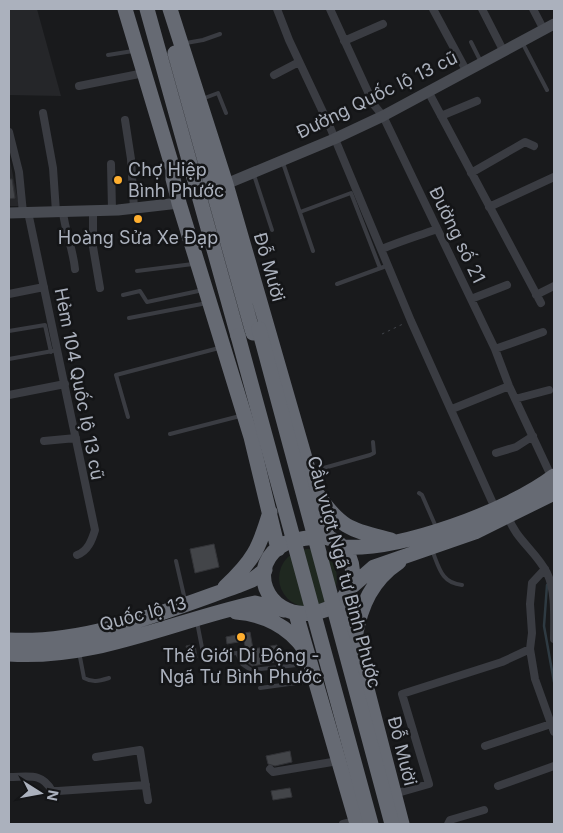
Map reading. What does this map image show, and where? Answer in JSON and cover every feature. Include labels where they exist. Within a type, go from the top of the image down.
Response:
[{"type":"highway","name":"Đỗ Mười","points":[[120,9],[167,171],[190,200],[241,336]]},
{"type":"highway","name":"Đỗ Mười","points":[[125,9],[173,169],[173,179]]},
{"type":"highway","name":"Đỗ Mười","points":[[147,9],[190,200],[198,263],[207,296],[241,336]]},
{"type":"highway","name":"Đỗ Mười","points":[[161,9],[193,75],[219,186],[241,336],[244,415],[277,542]]},
{"type":"highway","name":"Đỗ Mười","points":[[170,9],[219,186],[328,538]]},
{"type":"highway","points":[[177,9],[183,51]]},
{"type":"highway","points":[[241,336],[355,823]]},
{"type":"highway","points":[[241,336],[372,824]]},
{"type":"highway","name":"Cầu vượt Ngã tư Bình Phước","points":[[241,336],[392,824]]},
{"type":"highway","name":"Cầu vượt Ngã tư Bình Phước","points":[[241,336],[387,824]]},
{"type":"highway","points":[[313,488],[331,513],[344,525],[364,534],[389,541],[445,529],[498,511],[542,486],[554,482]]},
{"type":"highway","points":[[342,547],[362,548],[436,527],[479,511],[498,511]]},
{"type":"highway","points":[[290,612],[327,609],[347,601],[370,569],[475,532],[498,511]]},
{"type":"highway","points":[[218,593],[249,563],[262,536],[270,512]]},
{"type":"highway","points":[[320,516],[283,526],[265,570],[267,592],[290,612],[301,629],[355,823]]},
{"type":"highway","points":[[277,542],[287,543],[328,538],[342,547],[350,558],[353,567],[347,601],[340,623],[323,629],[301,629]]},
{"type":"highway","points":[[355,640],[364,605],[375,583],[390,568],[425,550]]},
{"type":"highway","points":[[9,640],[30,641],[70,638],[186,605],[249,581],[265,570]]},
{"type":"highway","name":"Đỗ Mười","points":[[347,601],[355,640],[402,824]]},
{"type":"highway","name":"Quốc lộ 13","points":[[9,654],[56,654],[79,650],[255,603],[290,612]]},
{"type":"highway","points":[[224,611],[251,613],[265,618],[291,633],[310,660]]},
{"type":"street","points":[[277,9],[299,62],[322,107],[334,140],[389,265],[411,321],[498,511],[515,533],[527,544],[549,574],[554,610],[554,639]]},
{"type":"street","name":"Đường số 21","points":[[330,9],[374,106],[383,116],[495,349],[509,386],[554,482]]},
{"type":"street","points":[[433,9],[467,72]]},
{"type":"street","points":[[482,9],[504,52]]},
{"type":"street","points":[[533,9],[544,30]]},
{"type":"street","points":[[344,40],[383,24]]},
{"type":"street","name":"Đường Quốc lộ 13 cũ","points":[[219,186],[334,140],[429,93],[554,24]]},
{"type":"street","points":[[274,74],[299,62]]},
{"type":"street","points":[[78,86],[140,74]]},
{"type":"street","points":[[429,93],[541,303]]},
{"type":"street","points":[[441,116],[477,101]]},
{"type":"street","points":[[43,113],[60,212],[70,240],[75,269]]},
{"type":"street","points":[[125,120],[131,159],[134,209]]},
{"type":"street","name":"Hẻm 104 Quốc lộ 13 cũ","points":[[9,132],[44,287],[54,351],[66,384],[95,530],[92,541],[83,553],[77,555]]},
{"type":"street","points":[[471,173],[525,142],[534,146]]},
{"type":"street","points":[[111,164],[112,210]]},
{"type":"street","points":[[489,207],[554,178]]},
{"type":"street","points":[[9,213],[134,209],[190,200]]},
{"type":"street","points":[[93,211],[92,247],[100,288]]},
{"type":"street","points":[[382,249],[410,236],[417,237],[437,229]]},
{"type":"street","points":[[471,299],[507,285]]},
{"type":"street","points":[[536,295],[554,286]]},
{"type":"street","points":[[9,294],[44,287]]},
{"type":"street","points":[[495,349],[543,332]]},
{"type":"street","points":[[9,395],[66,384]]},
{"type":"street","points":[[452,409],[509,386]]},
{"type":"street","points":[[515,399],[549,390]]},
{"type":"street","points":[[496,453],[516,447],[533,436]]},
{"type":"street","points":[[44,441],[76,438]]},
{"type":"street","points":[[485,746],[553,728],[535,679],[530,649],[532,633],[530,604],[532,584],[549,574]]},
{"type":"street","points":[[394,794],[429,784],[402,694],[502,662],[530,649]]},
{"type":"street","points":[[96,757],[140,750],[148,800]]},
{"type":"street","points":[[270,769],[273,772],[283,771],[338,761]]},
{"type":"street","points":[[498,786],[554,766]]},
{"type":"street","points":[[9,777],[39,777],[47,781],[52,791],[58,792],[146,785]]},
{"type":"street","points":[[448,824],[450,820],[484,810]]},
{"type":"lane","points":[[183,51],[203,40],[220,34]]},
{"type":"lane","points":[[471,42],[482,64]]},
{"type":"lane","points":[[522,42],[547,90]]},
{"type":"lane","points":[[108,55],[133,51]]},
{"type":"lane","points":[[200,100],[218,93],[226,113]]},
{"type":"lane","points":[[282,161],[313,251]]},
{"type":"lane","points":[[253,173],[272,230]]},
{"type":"lane","points":[[300,212],[351,193],[380,268]]},
{"type":"lane","points":[[137,271],[198,263]]},
{"type":"lane","points":[[337,284],[389,265]]},
{"type":"lane","points":[[123,295],[140,291],[147,302],[207,296]]},
{"type":"lane","points":[[129,318],[207,296]]},
{"type":"lane","points":[[9,331],[45,324],[54,351],[9,359]]},
{"type":"lane","points":[[128,417],[116,379],[120,372],[241,336]]},
{"type":"lane","points":[[170,434],[244,415]]},
{"type":"lane","points":[[308,472],[370,455],[374,453],[372,442]]},
{"type":"lane","points":[[419,493],[422,495],[436,527]]},
{"type":"lane","points":[[425,550],[445,580],[451,584],[462,585]]},
{"type":"lane","points":[[176,561],[186,605]]},
{"type":"lane","points":[[197,619],[204,658]]},
{"type":"lane","points":[[79,650],[84,678],[90,682],[98,682],[109,678]]},
{"type":"lane","points":[[229,654],[237,653],[242,664],[251,670],[310,660]]},
{"type":"lane","points":[[260,688],[316,681]]},
{"type":"path","points":[[382,334],[411,321]]},
{"type":"shaded area","points":[[9,9],[37,9],[61,96],[9,95]]},
{"type":"shaded area","points":[[9,155],[19,206],[9,206]]},
{"type":"shaded area","points":[[308,549],[324,554],[332,562],[337,578],[332,594],[324,602],[308,607],[292,602],[284,594],[279,578],[284,562],[292,554]]},
{"type":"building","points":[[9,179],[12,179],[15,198],[9,199]]},
{"type":"building","points":[[214,544],[219,567],[195,573],[190,549]]},
{"type":"building","points":[[250,632],[253,649],[277,645],[280,661],[252,666],[248,663],[244,641],[227,644],[226,637]]},
{"type":"building","points":[[195,644],[197,658],[189,660],[186,646]]},
{"type":"building","points":[[290,751],[292,762],[275,766],[268,764],[266,756]]},
{"type":"building","points":[[290,788],[292,797],[273,800],[271,791]]},
{"type":"waterway","points":[[547,585],[544,626],[554,682]]},
{"type":"place","name":"Chợ Hiệp Bình Phước","points":[[118,180]]},
{"type":"place","name":"Hoàng Sửa Xe Đạp","points":[[138,219]]},
{"type":"place","name":"Thế Giới Di Động - Ngã Tư Bình Phước","points":[[241,637]]}]
